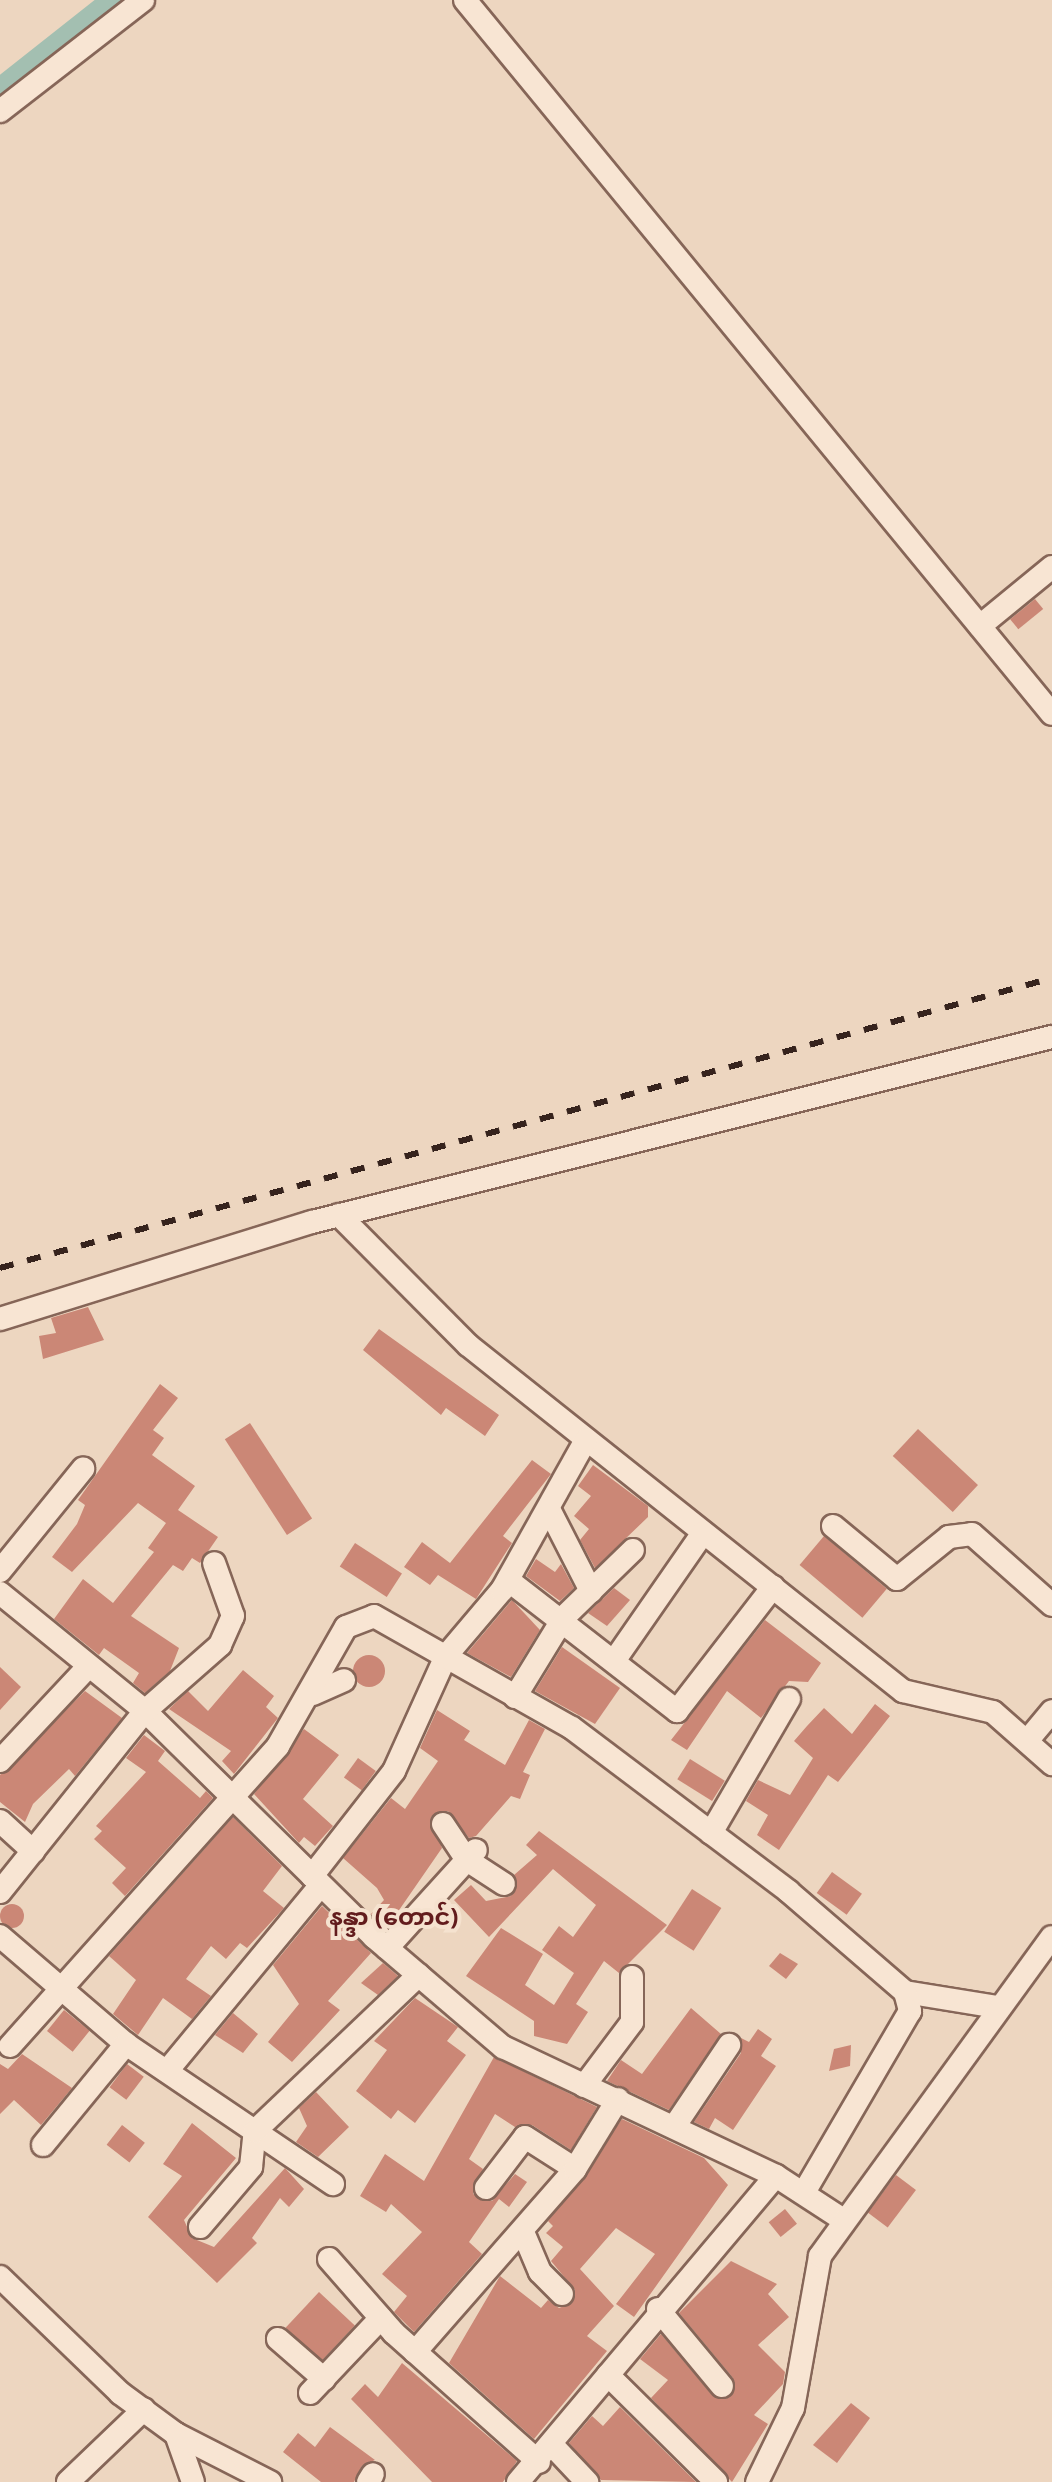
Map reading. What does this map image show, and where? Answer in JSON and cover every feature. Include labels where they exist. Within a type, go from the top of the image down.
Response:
[{"type":"street","points":[[0,111],[143,0]]},
{"type":"street","points":[[465,0],[980,626],[1048,700]]},
{"type":"street","points":[[980,626],[1052,567]]},
{"type":"street","points":[[0,1319],[339,1215],[1052,1037]]},
{"type":"street","points":[[339,1215],[468,1345],[903,1691],[971,1703],[1027,1741],[1052,1764]]},
{"type":"street","points":[[167,2071],[316,1880],[394,1771],[446,1656],[508,1580],[551,1513],[586,1440]]},
{"type":"street","points":[[0,1571],[83,1469]]},
{"type":"street","points":[[551,1513],[591,1591]]},
{"type":"street","points":[[833,1526],[897,1579],[949,1537],[972,1534],[1052,1605]]},
{"type":"street","points":[[614,1661],[703,1533]]},
{"type":"street","points":[[515,1697],[564,1617],[633,1550]]},
{"type":"street","points":[[0,1892],[145,1711],[220,1645],[233,1616],[214,1563]]},
{"type":"street","points":[[508,1580],[564,1617],[677,1711],[773,1587]]},
{"type":"street","points":[[0,1593],[145,1711],[387,1948],[503,2047],[776,2176],[805,2191],[842,2219]]},
{"type":"street","points":[[10,2046],[60,1983],[232,1797],[313,1694],[346,1627],[364,1616],[446,1656],[572,1728],[711,1833],[905,1992],[998,2007]]},
{"type":"street","points":[[0,1761],[89,1666]]},
{"type":"street","points":[[313,1694],[344,1680]]},
{"type":"street","points":[[711,1833],[789,1699]]},
{"type":"street","points":[[1027,1741],[1052,1711]]},
{"type":"street","points":[[0,1821],[33,1851]]},
{"type":"street","points":[[443,1824],[504,1884]]},
{"type":"street","points":[[387,1948],[472,1855]]},
{"type":"street","points":[[0,1936],[60,1983],[126,2044],[333,2184]]},
{"type":"street","points":[[757,2482],[793,2408],[811,2341],[817,2269],[842,2219],[1052,1937]]},
{"type":"street","points":[[200,2227],[251,2167],[255,2131],[419,1975]]},
{"type":"street","points":[[584,2086],[632,2022],[632,1977]]},
{"type":"street","points":[[805,2191],[910,2011],[905,1992]]},
{"type":"street","points":[[43,2145],[126,2044]]},
{"type":"street","points":[[674,2127],[729,2045]]},
{"type":"street","points":[[415,2352],[575,2169],[618,2099]]},
{"type":"street","points":[[486,2188],[525,2137],[575,2169]]},
{"type":"street","points":[[518,2482],[546,2454],[658,2309],[776,2176]]},
{"type":"street","points":[[523,2232],[540,2272],[562,2294]]},
{"type":"street","points":[[329,2259],[415,2352],[587,2482]]},
{"type":"street","points":[[0,2277],[144,2409],[176,2434],[270,2482]]},
{"type":"street","points":[[658,2309],[722,2386]]},
{"type":"street","points":[[278,2339],[317,2386],[381,2318]]},
{"type":"street","points":[[608,2375],[716,2482]]},
{"type":"street","points":[[68,2482],[144,2409]]},
{"type":"street","points":[[176,2434],[193,2482]]},
{"type":"building","points":[[1035,599],[1043,609],[1018,629],[1010,619]]},
{"type":"building","points":[[88,1307],[104,1340],[43,1359],[39,1336],[56,1333],[51,1318]]},
{"type":"building","points":[[379,1329],[499,1415],[485,1436],[446,1408],[441,1415],[363,1350]]},
{"type":"building","points":[[160,1384],[178,1398],[153,1430],[164,1438],[152,1455],[195,1486],[178,1510],[218,1537],[200,1563],[192,1558],[183,1571],[173,1565],[131,1616],[179,1648],[170,1671],[145,1693],[133,1683],[139,1673],[104,1648],[99,1655],[54,1619],[83,1579],[113,1603],[154,1552],[148,1548],[166,1523],[138,1503],[72,1572],[52,1557],[77,1524],[85,1505],[78,1500]]},
{"type":"building","points":[[250,1423],[312,1519],[287,1535],[225,1439]]},
{"type":"building","points":[[918,1429],[978,1485],[953,1512],[893,1456]]},
{"type":"building","points":[[532,1460],[551,1474],[503,1536],[512,1543],[476,1599],[438,1575],[430,1585],[404,1567],[422,1542],[450,1563]]},
{"type":"building","points":[[593,1465],[648,1506],[648,1517],[595,1568],[580,1540],[589,1529],[574,1516],[591,1496],[578,1486]]},
{"type":"building","points":[[824,1536],[887,1589],[862,1618],[800,1565]]},
{"type":"building","points":[[355,1543],[402,1573],[387,1597],[340,1566]]},
{"type":"building","points":[[536,1559],[555,1572],[561,1564],[574,1588],[560,1601],[526,1576]]},
{"type":"building","points":[[614,1588],[630,1600],[607,1626],[588,1613]]},
{"type":"building","points":[[512,1600],[540,1630],[511,1677],[467,1653]]},
{"type":"building","points":[[765,1620],[821,1663],[808,1682],[789,1681],[761,1718],[727,1691],[687,1750],[671,1740]]},
{"type":"building","points":[[562,1647],[620,1688],[595,1724],[535,1691]]},
{"type":"building","points":[[369,1655],[381,1659],[385,1671],[381,1683],[369,1687],[357,1683],[353,1671],[357,1659]]},
{"type":"building","points":[[0,1667],[21,1687],[0,1710]]},
{"type":"building","points":[[243,1670],[274,1696],[266,1707],[278,1718],[234,1774],[222,1761],[231,1751],[169,1709],[188,1691],[208,1711]]},
{"type":"building","points":[[85,1691],[122,1718],[75,1776],[69,1769],[33,1804],[25,1822],[0,1802],[0,1775]]},
{"type":"building","points":[[875,1704],[890,1716],[838,1782],[828,1775],[779,1850],[757,1835],[768,1815],[746,1801],[758,1780],[790,1795],[813,1758],[794,1741],[807,1726],[824,1708],[852,1734]]},
{"type":"building","points":[[437,1710],[470,1731],[464,1740],[505,1765],[529,1720],[545,1729],[523,1772],[530,1775],[520,1799],[511,1796],[476,1836],[469,1838],[448,1811],[431,1817],[442,1848],[386,1929],[371,1914],[384,1900],[377,1888],[343,1858],[391,1798],[405,1809],[438,1761],[420,1748]]},
{"type":"building","points":[[304,1729],[339,1755],[303,1799],[333,1826],[315,1846],[304,1837],[299,1843],[254,1794]]},
{"type":"building","points":[[144,1735],[165,1751],[158,1761],[200,1798],[206,1791],[213,1798],[125,1896],[112,1883],[126,1868],[94,1839],[102,1831],[96,1826],[146,1772],[126,1758]]},
{"type":"building","points":[[358,1758],[376,1771],[362,1790],[344,1777]]},
{"type":"building","points":[[690,1759],[725,1781],[712,1801],[677,1779]]},
{"type":"building","points":[[233,1817],[282,1866],[263,1891],[284,1908],[247,1948],[240,1943],[226,1959],[211,1946],[186,1979],[211,1996],[192,2019],[163,1998],[138,2035],[113,2014],[136,1980],[109,1956]]},
{"type":"building","points":[[539,1831],[667,1925],[619,1973],[604,1961],[576,2004],[588,2012],[567,2044],[534,2036],[534,2021],[466,1976],[501,1928],[543,1954],[525,1985],[554,2005],[574,1973],[542,1950],[559,1926],[573,1937],[596,1905],[553,1869],[489,1937],[454,1900],[471,1885],[486,1901],[511,1896],[514,1875],[537,1855],[526,1845]]},
{"type":"building","points":[[832,1872],[862,1894],[847,1915],[817,1893]]},
{"type":"building","points":[[692,1889],[721,1908],[694,1951],[664,1932]]},
{"type":"building","points":[[12,1904],[21,1907],[24,1916],[21,1925],[12,1928],[3,1925],[0,1916],[3,1907]]},
{"type":"building","points":[[322,1906],[371,1953],[328,2001],[340,2010],[292,2062],[268,2042],[299,2004],[273,1965]]},
{"type":"building","points":[[780,1953],[798,1964],[786,1979],[769,1966]]},
{"type":"building","points":[[383,1963],[398,1976],[378,1995],[361,1983]]},
{"type":"building","points":[[415,1998],[458,2027],[447,2041],[466,2055],[415,2123],[398,2110],[391,2119],[356,2091],[387,2050],[374,2041]]},
{"type":"building","points":[[691,2008],[721,2034],[669,2110],[607,2081],[621,2060],[642,2074]]},
{"type":"building","points":[[64,2010],[90,2031],[73,2052],[47,2031]]},
{"type":"building","points":[[233,2013],[258,2034],[243,2053],[215,2035]]},
{"type":"building","points":[[758,2029],[772,2039],[761,2056],[776,2066],[733,2130],[715,2118],[709,2129],[694,2122],[741,2053],[741,2038],[749,2042]]},
{"type":"building","points":[[851,2045],[850,2066],[829,2071],[834,2049]]},
{"type":"building","points":[[22,2054],[72,2088],[41,2125],[14,2100],[0,2114],[0,2064],[8,2069]]},
{"type":"building","points":[[494,2057],[597,2107],[571,2150],[532,2125],[515,2127],[495,2114],[469,2159],[483,2169],[473,2194],[492,2201],[515,2174],[527,2182],[509,2207],[499,2199],[469,2242],[482,2254],[414,2332],[394,2312],[407,2296],[382,2274],[422,2232],[391,2204],[386,2212],[360,2196],[385,2154],[424,2181]]},
{"type":"building","points":[[127,2064],[144,2077],[126,2100],[110,2087]]},
{"type":"building","points":[[316,2092],[349,2127],[318,2157],[296,2142],[307,2126],[299,2108]]},
{"type":"building","points":[[622,2119],[704,2158],[728,2185],[634,2317],[616,2304],[655,2254],[616,2228],[580,2269],[614,2306],[587,2336],[607,2351],[534,2439],[449,2363],[500,2276],[541,2308],[548,2300],[559,2308],[572,2303],[575,2290],[551,2261],[563,2247],[546,2233],[553,2226],[548,2221]]},
{"type":"building","points":[[192,2123],[236,2158],[184,2220],[192,2238],[214,2247],[285,2168],[304,2189],[289,2207],[280,2198],[252,2238],[257,2243],[217,2283],[148,2217],[182,2176],[163,2164]]},
{"type":"building","points":[[122,2125],[145,2143],[129,2163],[107,2145]]},
{"type":"building","points":[[896,2175],[916,2190],[888,2228],[868,2213]]},
{"type":"building","points":[[785,2209],[797,2224],[781,2237],[769,2222]]},
{"type":"building","points":[[731,2261],[777,2284],[768,2294],[789,2317],[758,2345],[785,2372],[783,2384],[754,2415],[768,2424],[732,2482],[651,2398],[668,2380],[640,2359],[661,2334],[712,2395],[731,2396],[733,2378],[679,2313]]},
{"type":"building","points":[[319,2292],[355,2325],[321,2361],[286,2328]]},
{"type":"building","points":[[402,2363],[517,2461],[503,2482],[432,2482],[351,2399],[365,2384],[378,2397]]},
{"type":"building","points":[[851,2403],[870,2418],[837,2463],[813,2445]]},
{"type":"building","points":[[620,2407],[696,2482],[601,2480],[569,2443],[592,2416],[603,2426]]},
{"type":"building","points":[[330,2427],[375,2460],[362,2466],[354,2482],[321,2482],[283,2452],[298,2433],[315,2447]]},
{"type":"waterway","points":[[0,90],[114,0]]},
{"type":"railway","points":[[0,1268],[1052,978]]},
{"type":"district","name":"နန္ဒာ (တောင်)","points":[[394,1920]]}]
